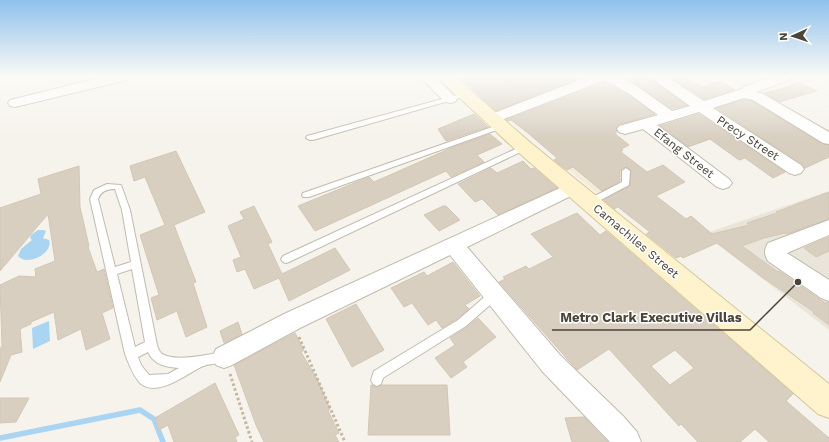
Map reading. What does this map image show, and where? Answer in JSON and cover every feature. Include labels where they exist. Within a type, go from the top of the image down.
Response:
[{"type":"street","points":[[15,103],[37,98]]},
{"type":"street","name":"Camachiles Street","points":[[458,98],[496,123],[829,403]]},
{"type":"street","points":[[496,123],[553,98]]},
{"type":"street","points":[[644,98],[669,116]]},
{"type":"street","name":"Precy Street","points":[[687,98],[795,169]]},
{"type":"street","points":[[625,128],[646,124],[733,98]]},
{"type":"street","points":[[757,98],[829,139]]},
{"type":"street","name":"Efang Street","points":[[646,124],[723,183]]},
{"type":"street","points":[[224,357],[292,321],[453,245],[582,195]]},
{"type":"street","points":[[829,227],[775,249],[775,255],[829,292]]},
{"type":"street","points":[[453,245],[551,363],[614,425],[627,442]]},
{"type":"lane","points":[[310,138],[455,98]]},
{"type":"lane","points":[[306,195],[496,123]]},
{"type":"lane","points":[[286,259],[525,148]]},
{"type":"lane","points":[[582,195],[608,193],[626,183],[626,171]]},
{"type":"lane","points":[[198,362],[173,378],[155,382],[146,380],[137,370],[131,354],[94,198],[95,194],[99,190],[110,185],[118,187],[126,210],[151,345],[154,354],[160,359],[185,362],[198,362],[224,357]]},
{"type":"lane","points":[[111,272],[136,264]]},
{"type":"lane","points":[[377,380],[378,375],[462,323],[494,295]]},
{"type":"lane","points":[[131,354],[151,345]]},
{"type":"path","points":[[292,321],[345,442]]},
{"type":"path","points":[[224,357],[252,442]]},
{"type":"shaded area","points":[[588,160],[619,185],[599,195],[568,169]]},
{"type":"shaded area","points":[[829,191],[829,330],[704,234]]},
{"type":"water","points":[[38,230],[46,231],[43,238],[49,240],[48,250],[39,257],[27,260],[22,259],[18,256],[21,249],[32,240],[30,238],[31,235]]},
{"type":"water","points":[[49,321],[50,341],[33,349],[32,328]]},
{"type":"building","points":[[481,98],[530,98],[496,111]]},
{"type":"building","points":[[564,98],[632,98],[655,114],[618,125],[616,128],[617,132],[614,133],[629,145],[621,149],[623,150],[621,152],[647,172],[663,165],[685,182],[656,196],[686,219],[691,216],[712,234],[749,225],[747,223],[777,213],[776,212],[829,192],[829,219],[787,234],[785,233],[764,238],[742,246],[825,303],[829,302],[829,325],[813,313],[814,312],[762,277],[717,243],[683,258],[681,256],[676,258],[646,234],[650,232],[618,207],[614,209],[604,200],[630,186],[631,170],[625,167],[620,171],[620,181],[602,191],[573,167],[567,170],[554,160],[557,158],[528,133],[511,120],[506,120]]},
{"type":"building","points":[[655,98],[677,98],[687,105],[672,109]]},
{"type":"building","points":[[772,98],[794,98],[779,102]]},
{"type":"building","points":[[744,100],[752,101],[822,144],[829,145],[829,157],[805,168],[802,164],[716,108]]},
{"type":"building","points":[[474,114],[488,127],[446,141],[438,129]]},
{"type":"building","points":[[699,114],[785,172],[773,178],[745,158],[739,160],[710,139],[688,147],[660,126]]},
{"type":"building","points":[[490,134],[502,144],[477,155],[484,162],[451,177],[446,171],[315,231],[298,206],[369,177],[374,182],[451,148]]},
{"type":"building","points":[[176,151],[205,212],[174,225],[196,282],[193,283],[207,327],[186,337],[177,311],[157,320],[151,298],[159,295],[140,235],[165,225],[145,177],[134,181],[130,166]]},
{"type":"building","points":[[523,161],[531,169],[534,168],[557,188],[498,215],[482,199],[475,202],[458,184],[491,168],[497,173]]},
{"type":"building","points":[[79,166],[80,207],[88,247],[97,272],[104,269],[113,308],[102,313],[110,339],[86,350],[81,329],[58,340],[54,312],[31,322],[31,324],[20,329],[22,352],[11,355],[0,382],[0,349],[2,346],[0,285],[19,276],[36,277],[35,269],[55,261],[48,214],[0,271],[0,208],[41,194],[38,179]]},
{"type":"building","points":[[254,206],[272,242],[268,244],[282,274],[335,248],[350,270],[289,301],[279,278],[254,289],[245,269],[237,272],[233,260],[241,257],[228,226],[244,219],[240,212]]},
{"type":"building","points":[[446,206],[460,220],[439,231],[424,215]]},
{"type":"building","points":[[577,213],[600,235],[606,231],[793,394],[786,401],[829,438],[829,442],[769,442],[755,429],[740,442],[698,442],[681,424],[679,426],[609,349],[577,370],[499,282],[505,279],[503,277],[526,266],[529,269],[553,257],[531,234]],"holes":[[[675,350],[694,368],[670,385],[651,366]]]},
{"type":"building","points":[[829,237],[829,251],[816,257],[804,248]]},
{"type":"building","points":[[453,262],[480,296],[465,305],[469,309],[457,319],[442,328],[436,320],[428,325],[412,303],[404,307],[391,288],[424,272],[427,276]]},
{"type":"building","points":[[356,304],[384,350],[352,367],[326,319]]},
{"type":"building","points":[[478,318],[496,337],[463,362],[467,367],[451,378],[435,358],[455,345],[450,338]]},
{"type":"building","points":[[238,322],[242,334],[224,343],[220,331]]},
{"type":"building","points":[[295,333],[304,350],[301,352],[317,379],[330,409],[328,411],[339,433],[335,435],[339,442],[264,442],[256,425],[234,365]]},
{"type":"building","points":[[215,383],[239,435],[235,437],[237,442],[174,442],[168,425],[159,430],[155,418]]},
{"type":"building","points":[[371,385],[376,387],[382,385],[447,385],[450,435],[368,435]]},
{"type":"building","points":[[0,398],[29,398],[16,422],[0,423]]},
{"type":"building","points":[[584,417],[608,442],[572,442],[565,418]]},
{"type":"waterway","points":[[0,438],[140,410],[154,419],[163,442]]},
{"type":"place","name":"Metro Clark Executive Villas","points":[[798,282]]}]
